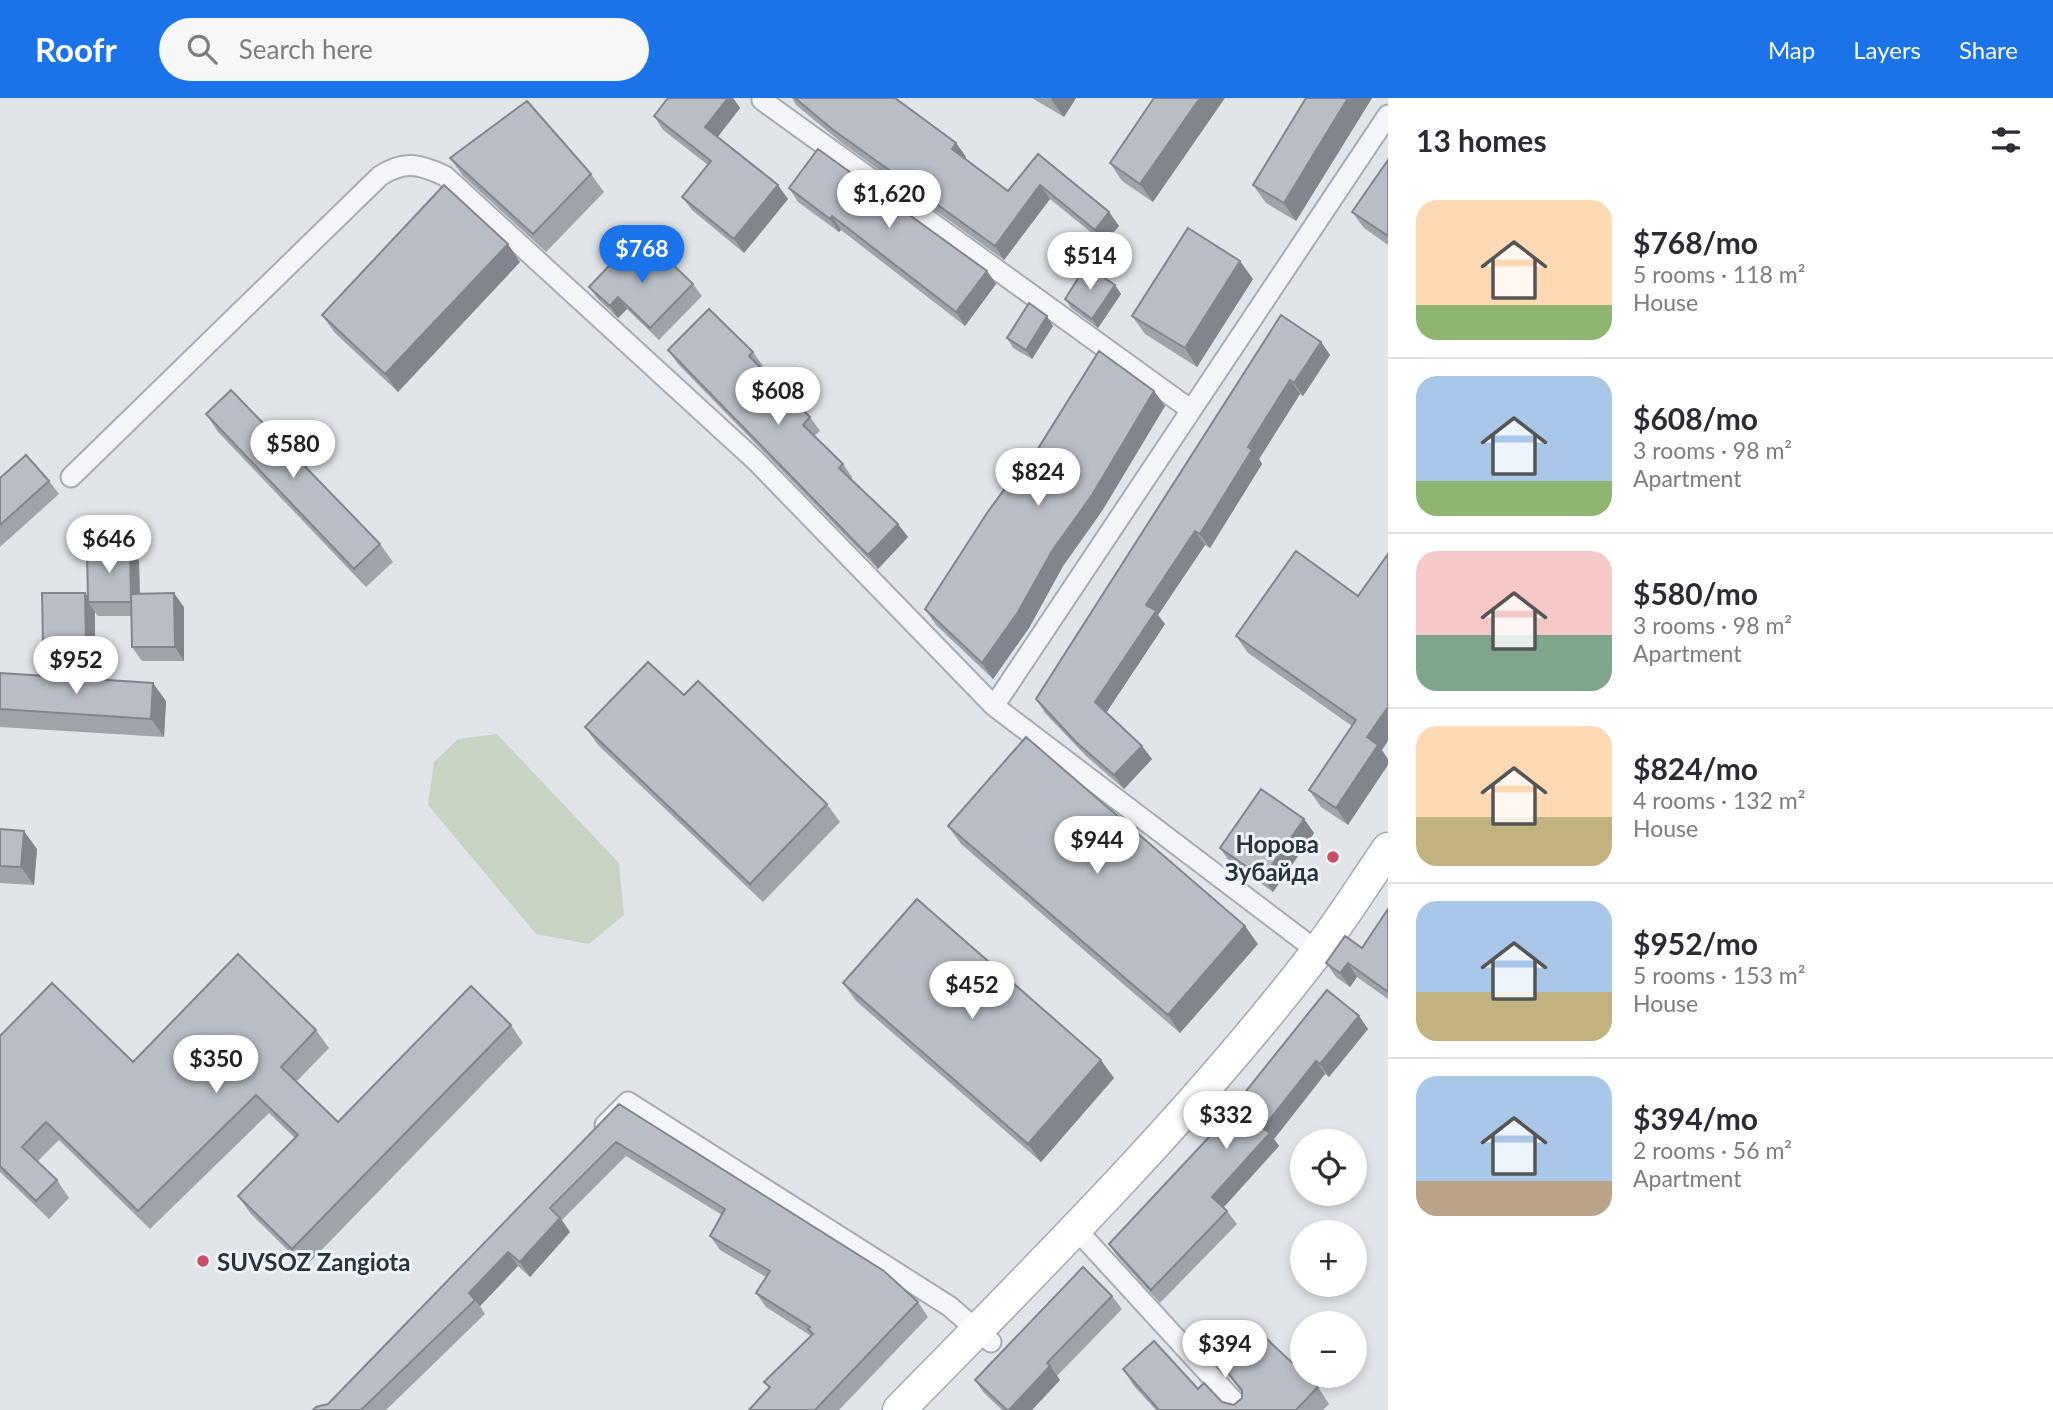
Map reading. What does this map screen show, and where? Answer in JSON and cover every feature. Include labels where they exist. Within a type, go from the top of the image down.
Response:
[{"type":"main road","points":[[924,1410],[984,1336],[1230,1058],[1317,951],[1388,849]]},
{"type":"main road","points":[[899,1410],[1087,1241],[1241,1074],[1320,976],[1388,879]]},
{"type":"street","points":[[762,100],[1191,411]]},
{"type":"street","points":[[995,706],[1388,115]]},
{"type":"street","points":[[71,477],[380,176],[397,165],[420,164],[445,176],[756,461],[995,706],[1317,951]]},
{"type":"street","points":[[589,1142],[628,1102],[949,1306],[984,1336]]},
{"type":"street","points":[[1087,1241],[1242,1410]]},
{"type":"green space","points":[[497,734],[619,863],[624,915],[589,944],[536,934],[428,805],[434,762],[458,739]]},
{"type":"building","points":[[668,98],[728,98],[705,127],[778,185],[734,239],[682,197],[711,161],[654,116]]},
{"type":"building","points":[[795,98],[895,98],[956,143],[952,149],[1008,191],[1038,154],[1109,212],[1095,230],[1040,185],[995,246],[832,129]]},
{"type":"building","points":[[1154,98],[1200,98],[1140,184],[1110,163]]},
{"type":"building","points":[[1306,98],[1348,98],[1284,203],[1253,185]]},
{"type":"building","points":[[527,101],[591,174],[533,234],[450,158]]},
{"type":"building","points":[[818,149],[987,271],[956,312],[832,216],[830,219],[789,188]]},
{"type":"building","points":[[1388,160],[1388,236],[1352,212]]},
{"type":"building","points":[[444,185],[508,244],[385,374],[322,315]]},
{"type":"building","points":[[1188,228],[1240,261],[1185,348],[1132,316]]},
{"type":"building","points":[[628,246],[649,266],[662,254],[693,284],[650,328],[618,297],[610,306],[589,287]]},
{"type":"building","points":[[1086,266],[1115,285],[1092,319],[1065,299]]},
{"type":"building","points":[[1029,303],[1047,316],[1026,350],[1007,338]]},
{"type":"building","points":[[709,309],[753,352],[749,356],[810,417],[803,425],[843,464],[839,468],[898,524],[868,555],[668,350]]},
{"type":"building","points":[[1281,315],[1321,342],[1294,383],[1290,380],[1248,447],[1252,450],[1200,534],[1195,531],[1146,605],[1156,611],[1095,702],[1142,746],[1114,775],[1076,742],[1036,699]]},
{"type":"building","points":[[1099,351],[1154,391],[1092,495],[1052,551],[1018,612],[982,663],[925,609],[987,513],[1031,453],[1034,455]]},
{"type":"building","points":[[231,390],[380,544],[354,569],[206,414]]},
{"type":"building","points":[[26,455],[49,481],[0,525],[0,478]]},
{"type":"building","points":[[87,548],[130,548],[131,602],[88,602]]},
{"type":"building","points":[[1296,551],[1358,596],[1388,554],[1388,707],[1367,737],[1378,745],[1336,808],[1309,790],[1356,720],[1236,636]]},
{"type":"building","points":[[42,593],[85,593],[86,647],[43,647]]},
{"type":"building","points":[[174,593],[175,647],[132,647],[131,594]]},
{"type":"building","points":[[648,662],[684,695],[698,681],[827,804],[750,884],[585,727]]},
{"type":"building","points":[[0,673],[153,683],[151,719],[0,709]]},
{"type":"building","points":[[1026,737],[1245,926],[1168,1015],[948,826]]},
{"type":"building","points":[[1261,789],[1304,819],[1263,878],[1220,848]]},
{"type":"building","points":[[0,829],[24,831],[21,867],[0,866]]},
{"type":"building","points":[[917,899],[1101,1060],[1028,1144],[843,983]]},
{"type":"building","points":[[1388,909],[1388,992],[1348,963],[1340,973],[1326,963],[1345,936],[1362,948]]},
{"type":"building","points":[[238,954],[316,1030],[281,1067],[338,1122],[471,986],[511,1025],[292,1249],[238,1196],[298,1135],[256,1095],[138,1211],[46,1122],[22,1147],[57,1180],[36,1201],[0,1166],[0,1036],[52,983],[133,1062]]},
{"type":"building","points":[[1327,990],[1359,1016],[1320,1064],[1316,1061],[1263,1128],[1270,1133],[1212,1197],[1227,1211],[1151,1290],[1109,1244],[1210,1136]]},
{"type":"building","points":[[619,1104],[884,1271],[918,1302],[815,1410],[749,1410],[770,1387],[764,1382],[813,1334],[808,1329],[810,1327],[756,1293],[770,1271],[710,1236],[725,1209],[616,1142],[550,1208],[560,1218],[520,1262],[508,1252],[469,1293],[475,1300],[361,1410],[313,1410],[328,1404]]},
{"type":"building","points":[[1083,1267],[1112,1296],[1047,1363],[1050,1366],[1007,1410],[975,1380]]},
{"type":"building","points":[[1256,1329],[1290,1361],[1290,1388],[1317,1388],[1296,1410],[1159,1410],[1123,1369],[1154,1341],[1198,1389],[1204,1383],[1222,1402],[1234,1405],[1242,1398],[1242,1390],[1221,1365]]},
{"type":"place","name":"Норова Зубайда","points":[[1333,857]]},
{"type":"place","name":"SUVSOZ Zangiota","points":[[203,1261]]}]
